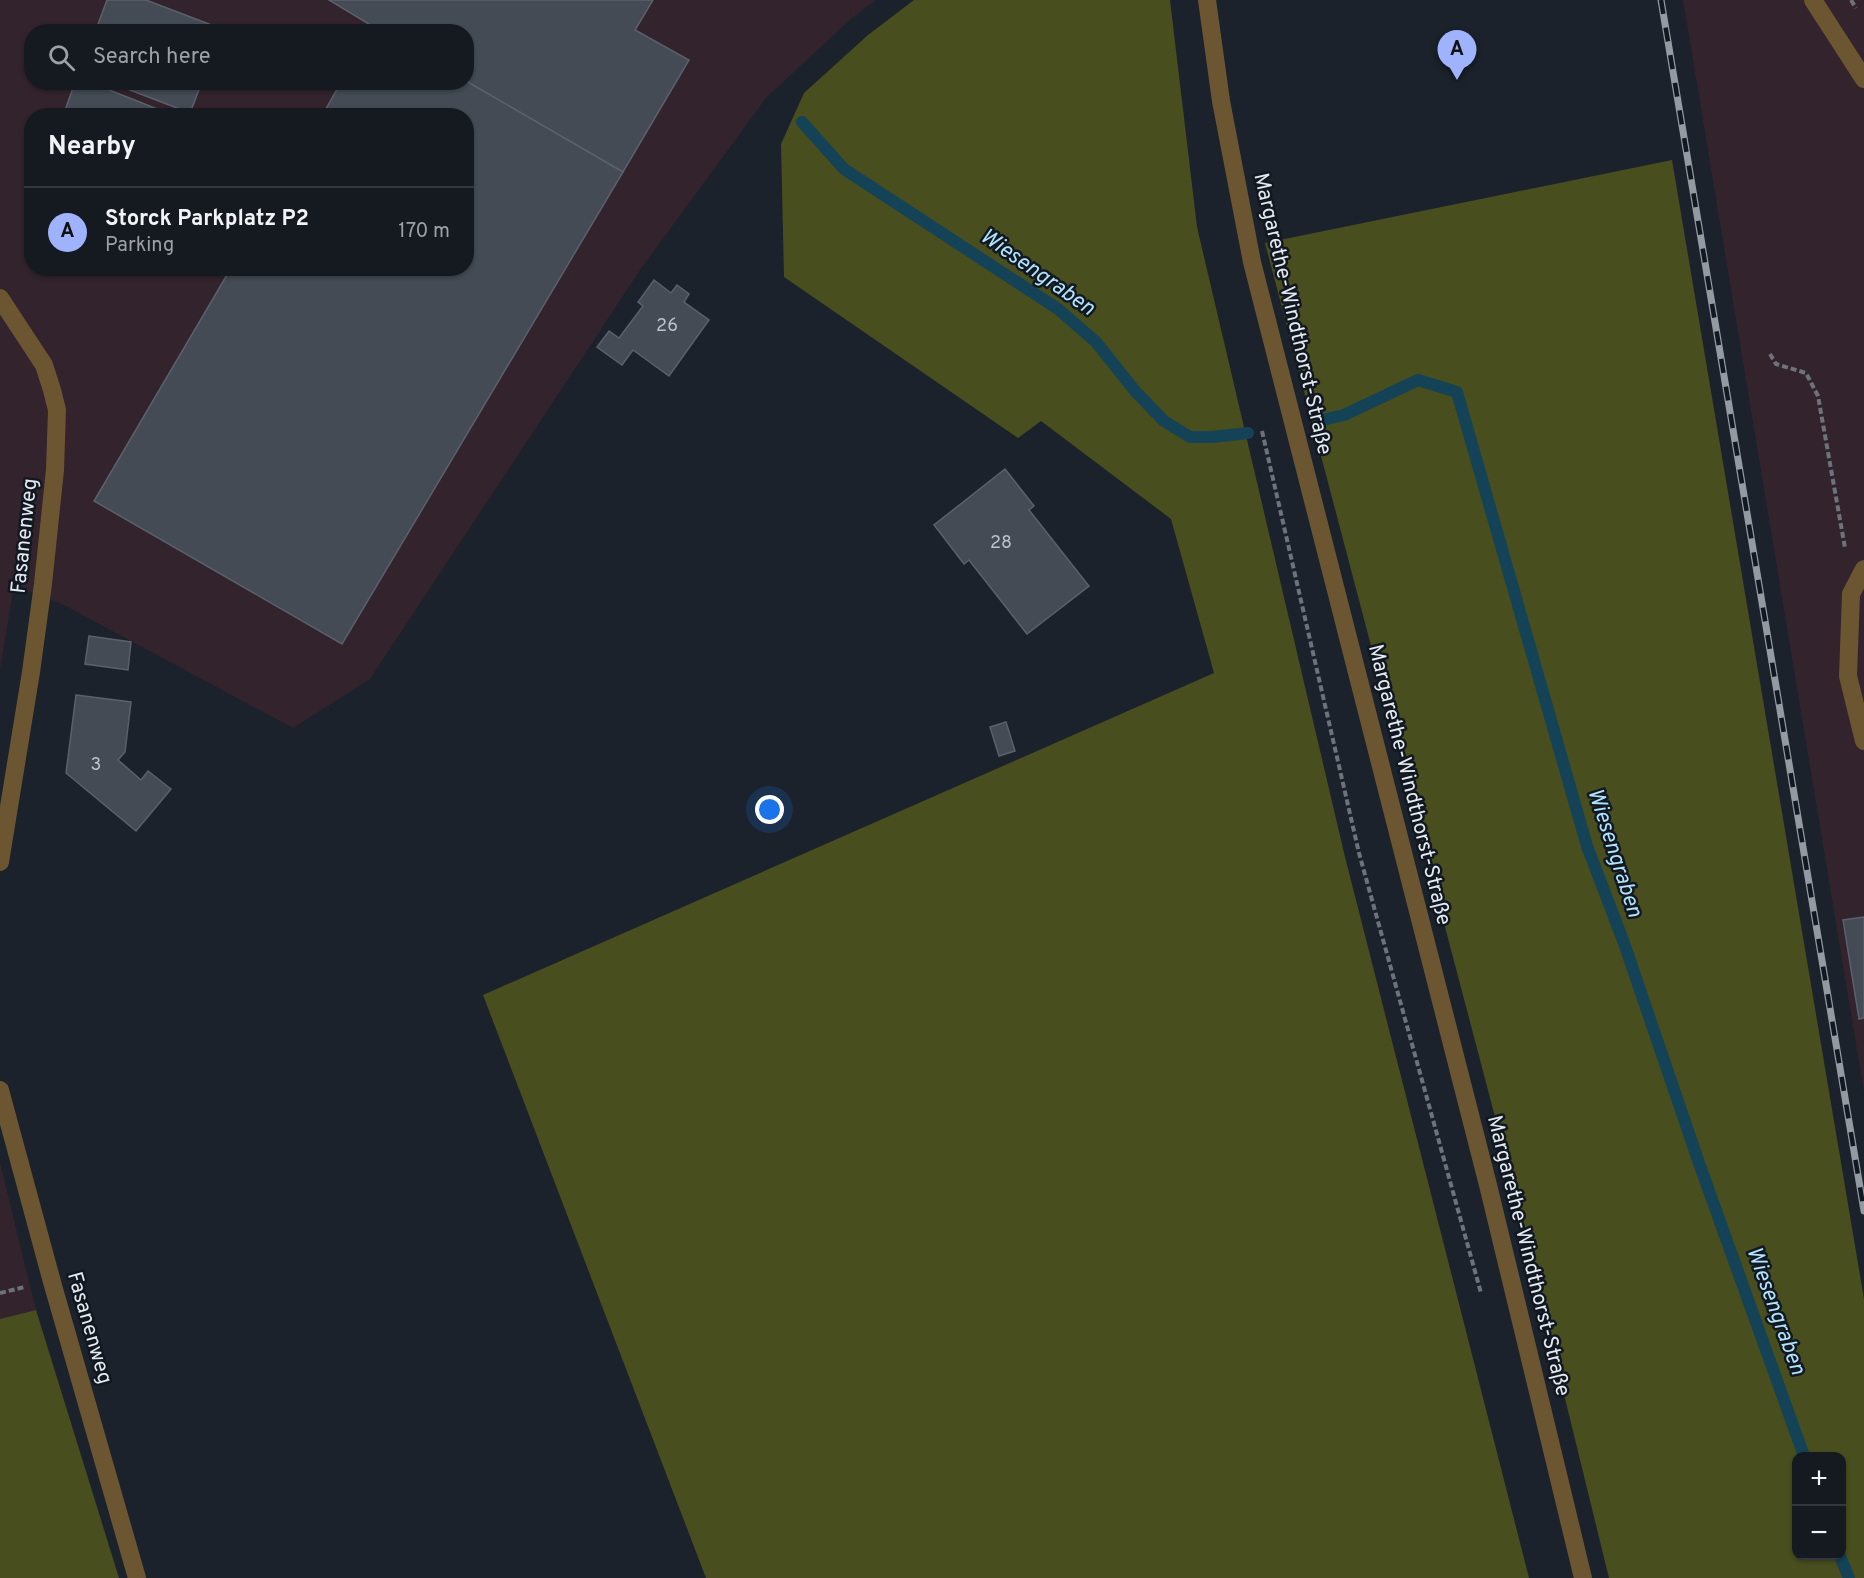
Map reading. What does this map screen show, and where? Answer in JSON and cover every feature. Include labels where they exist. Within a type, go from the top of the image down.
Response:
[{"type":"street","name":"Margarethe-Windthorst-Straße","points":[[1207,0],[1221,101],[1252,262],[1488,1185],[1583,1578]]},
{"type":"street","points":[[1813,0],[1864,79]]},
{"type":"street","name":"Fasanenweg","points":[[0,298],[44,365],[57,410],[55,471],[43,584],[0,862]]},
{"type":"street","points":[[1862,574],[1851,594],[1848,676],[1864,741]]},
{"type":"street","name":"Fasanenweg","points":[[0,1090],[137,1578]]},
{"type":"path","points":[[1770,354],[1776,364],[1806,373],[1818,396],[1846,555],[1862,574]]},
{"type":"path","points":[[1261,424],[1359,853],[1484,1302]]},
{"type":"shaded area","points":[[0,0],[876,0],[853,17],[766,98],[640,270],[370,679],[293,728],[62,604],[14,586],[0,670]]},
{"type":"shaded area","points":[[1683,0],[1864,0],[1864,1092]]},
{"type":"shaded area","points":[[0,1163],[36,1310],[0,1319]]},
{"type":"green space","points":[[914,0],[1170,0],[1197,227],[1345,857],[1529,1578],[706,1578],[483,995],[1214,673],[1171,519],[1041,421],[1018,438],[784,277],[781,144],[804,93],[868,35]]},
{"type":"green space","points":[[1672,160],[1864,1299],[1864,1578],[1609,1578],[1509,1170],[1265,243]]},
{"type":"green space","points":[[36,1310],[119,1578],[0,1578],[0,1319]]},
{"type":"building","points":[[107,0],[146,0],[209,24],[98,24]]},
{"type":"building","points":[[329,0],[653,0],[635,30],[689,60],[623,172],[474,86],[474,24],[369,24]]},
{"type":"building","points":[[474,86],[623,172],[342,644],[94,501],[226,276],[474,276],[474,108],[326,108],[337,90],[474,90]]},
{"type":"building","points":[[72,90],[109,90],[155,108],[66,108]]},
{"type":"building","points":[[130,90],[199,90],[192,108],[177,108]]},
{"type":"building","points":[[654,280],[671,293],[677,285],[689,294],[684,302],[709,320],[669,376],[633,350],[622,365],[597,347],[609,331],[619,338],[643,306],[638,302]]},
{"type":"building","points":[[1005,469],[1034,506],[1029,510],[1089,586],[1027,634],[969,560],[964,564],[934,525]]},
{"type":"building","points":[[89,636],[131,642],[128,670],[85,664]]},
{"type":"building","points":[[76,695],[131,702],[125,752],[118,760],[141,780],[148,771],[171,789],[136,831],[66,773]]},
{"type":"building","points":[[1006,722],[1015,751],[999,756],[990,727]]},
{"type":"building","points":[[1864,917],[1864,1018],[1859,1019],[1843,920]]},
{"type":"waterway","name":"Wiesengraben","points":[[802,122],[844,169],[1058,309],[1096,342],[1135,391],[1164,421],[1190,437],[1248,433]]},
{"type":"waterway","name":"Wiesengraben","points":[[1322,420],[1344,415],[1418,380],[1457,392],[1587,846],[1624,943],[1699,1163],[1803,1452]]},
{"type":"waterway","name":"Wiesengraben","points":[[1842,1560],[1849,1578]]},
{"type":"railway","points":[[1661,0],[1864,1211]]},
{"type":"place","name":"Storck Parkplatz P2","points":[[1457,80]]}]
